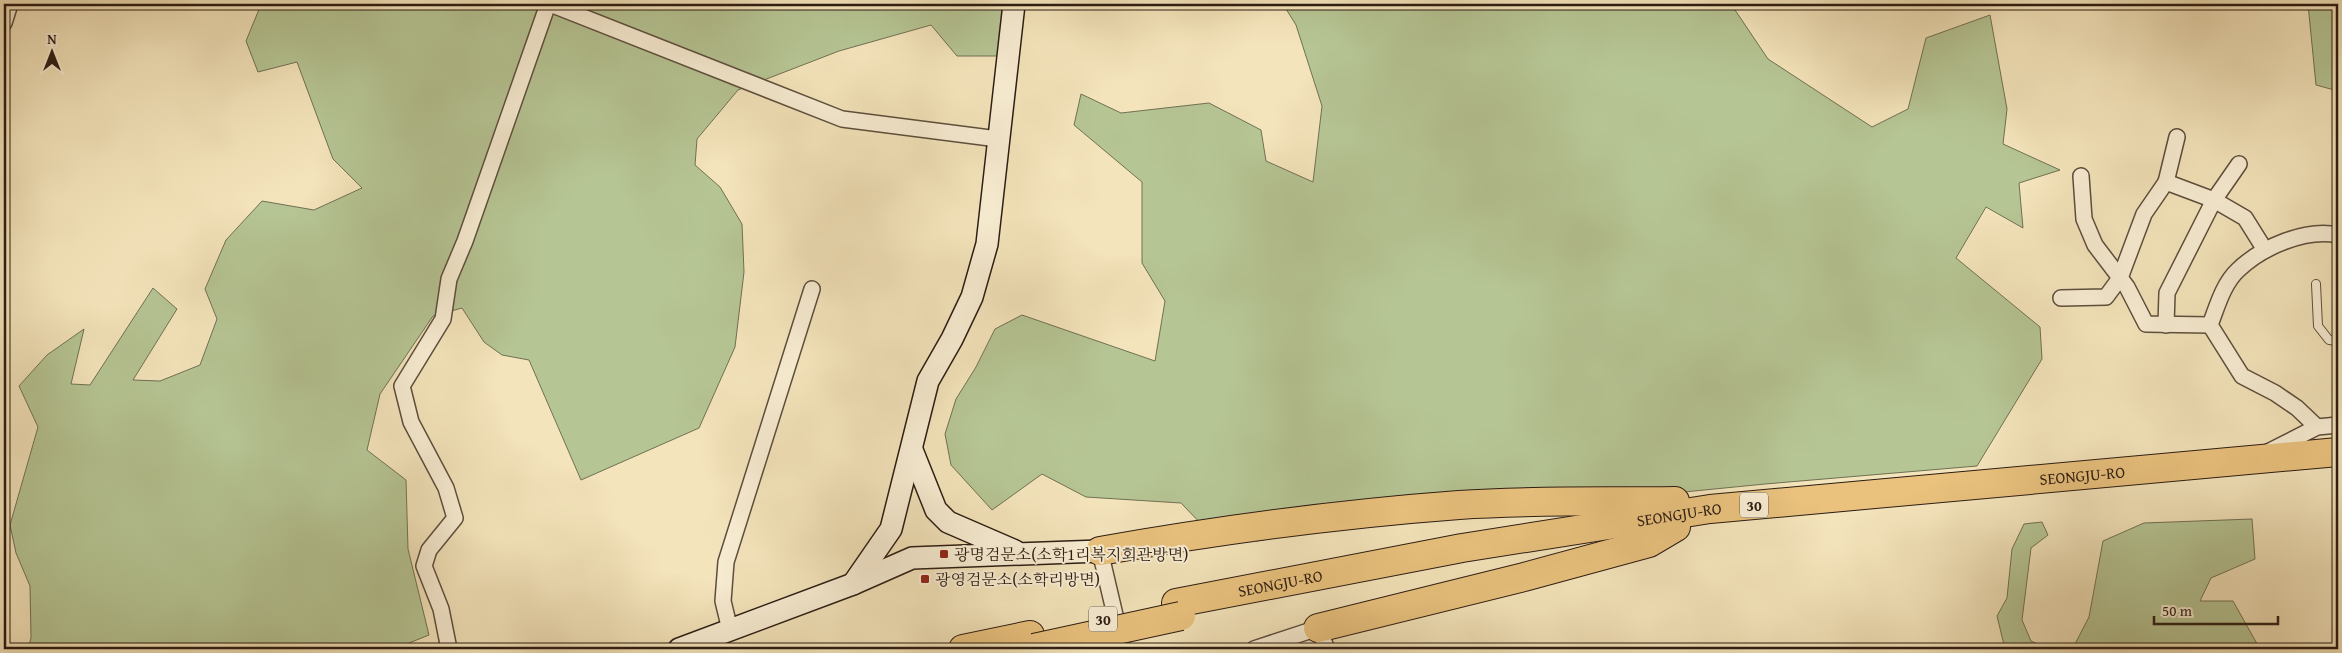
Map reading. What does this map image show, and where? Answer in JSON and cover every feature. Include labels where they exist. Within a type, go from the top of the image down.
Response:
[{"type":"highway","name":"SEONGJU-RO","points":[[1178,610],[1462,548],[1710,509],[2338,452]]},
{"type":"highway","name":"SEONGJU-RO","points":[[1178,610],[1293,592],[1525,549],[1676,527],[1852,508],[2004,500],[2338,469]]},
{"type":"highway","points":[[1100,551],[1189,535],[1307,519],[1462,505],[1679,501],[1710,509]]},
{"type":"highway","points":[[1323,638],[1524,577],[1649,543],[1676,527]]},
{"type":"highway","name":"30","points":[[963,649],[1031,644],[1178,610]]},
{"type":"street","points":[[4,23],[10,4]]},
{"type":"street","points":[[449,649],[441,610],[424,566],[429,550],[455,518],[446,488],[411,422],[402,386],[443,319],[449,279],[465,241],[549,4],[842,120],[998,139]]},
{"type":"street","points":[[853,584],[891,529],[928,381],[952,339],[972,297],[987,244],[1014,4]]},
{"type":"street","points":[[2061,298],[2106,297],[2120,278],[2144,214],[2166,182],[2177,136]]},
{"type":"street","points":[[2166,324],[2167,293],[2214,200],[2239,164]]},
{"type":"street","points":[[2081,176],[2084,218],[2095,245],[2127,286],[2146,324],[2210,325]]},
{"type":"street","points":[[2166,182],[2214,200],[2246,218],[2265,250]]},
{"type":"street","points":[[2210,325],[2223,293],[2237,271],[2265,250],[2325,232],[2338,235]]},
{"type":"street","points":[[730,630],[723,602],[726,562],[812,289]]},
{"type":"street","points":[[2210,325],[2242,376],[2275,392],[2297,408],[2317,428]]},
{"type":"street","points":[[2253,460],[2317,428],[2338,425]]},
{"type":"street","points":[[912,450],[936,510],[948,522],[1020,554]]},
{"type":"street","points":[[679,649],[853,584],[912,558],[1100,551],[1123,649]]},
{"type":"street","points":[[1254,649],[1323,638]]},
{"type":"lane","points":[[2316,284],[2318,326],[2328,340],[2338,341]]},
{"type":"green space","points":[[264,4],[1002,4],[1000,56],[957,56],[931,25],[839,51],[738,90],[697,139],[695,165],[720,187],[742,224],[744,272],[735,347],[699,428],[581,480],[529,360],[502,355],[484,342],[462,308],[433,316],[380,394],[367,450],[406,480],[408,549],[429,635],[394,649],[28,649],[31,638],[30,586],[16,553],[10,525],[38,427],[19,386],[47,355],[84,329],[71,384],[90,385],[153,288],[177,309],[133,380],[160,381],[200,365],[217,319],[205,289],[226,240],[262,201],[314,210],[362,188],[333,159],[297,62],[258,72],[246,41],[260,7]]},
{"type":"green space","points":[[1283,4],[1731,4],[1768,59],[1872,127],[1908,109],[1926,38],[1990,15],[2007,109],[2003,144],[2060,170],[2019,183],[2023,228],[1986,207],[1956,258],[2040,327],[2042,359],[1977,466],[1542,506],[1410,516],[1257,541],[1206,529],[1181,503],[1086,497],[1042,474],[992,510],[951,465],[945,434],[956,399],[976,367],[995,329],[1022,315],[1155,361],[1165,301],[1142,263],[1142,182],[1074,125],[1081,94],[1121,113],[1209,103],[1261,130],[1266,161],[1313,182],[1322,106],[1296,25]]},
{"type":"green space","points":[[2308,4],[2338,4],[2338,91],[2316,85]]},
{"type":"green space","points":[[2252,519],[2255,559],[2211,578],[2200,601],[2233,601],[2260,649],[2059,649],[2075,644],[2089,617],[2103,541],[2144,523]]},
{"type":"green space","points":[[2042,522],[2048,535],[2031,548],[2022,620],[2031,641],[2049,649],[2005,649],[1997,616],[2007,598],[2012,549],[2024,524]]},
{"type":"place","name":"광명검문소(소학1리복지회관방면)","points":[[944,554]]},
{"type":"place","name":"광영검문소(소학리방면)","points":[[925,579]]}]
